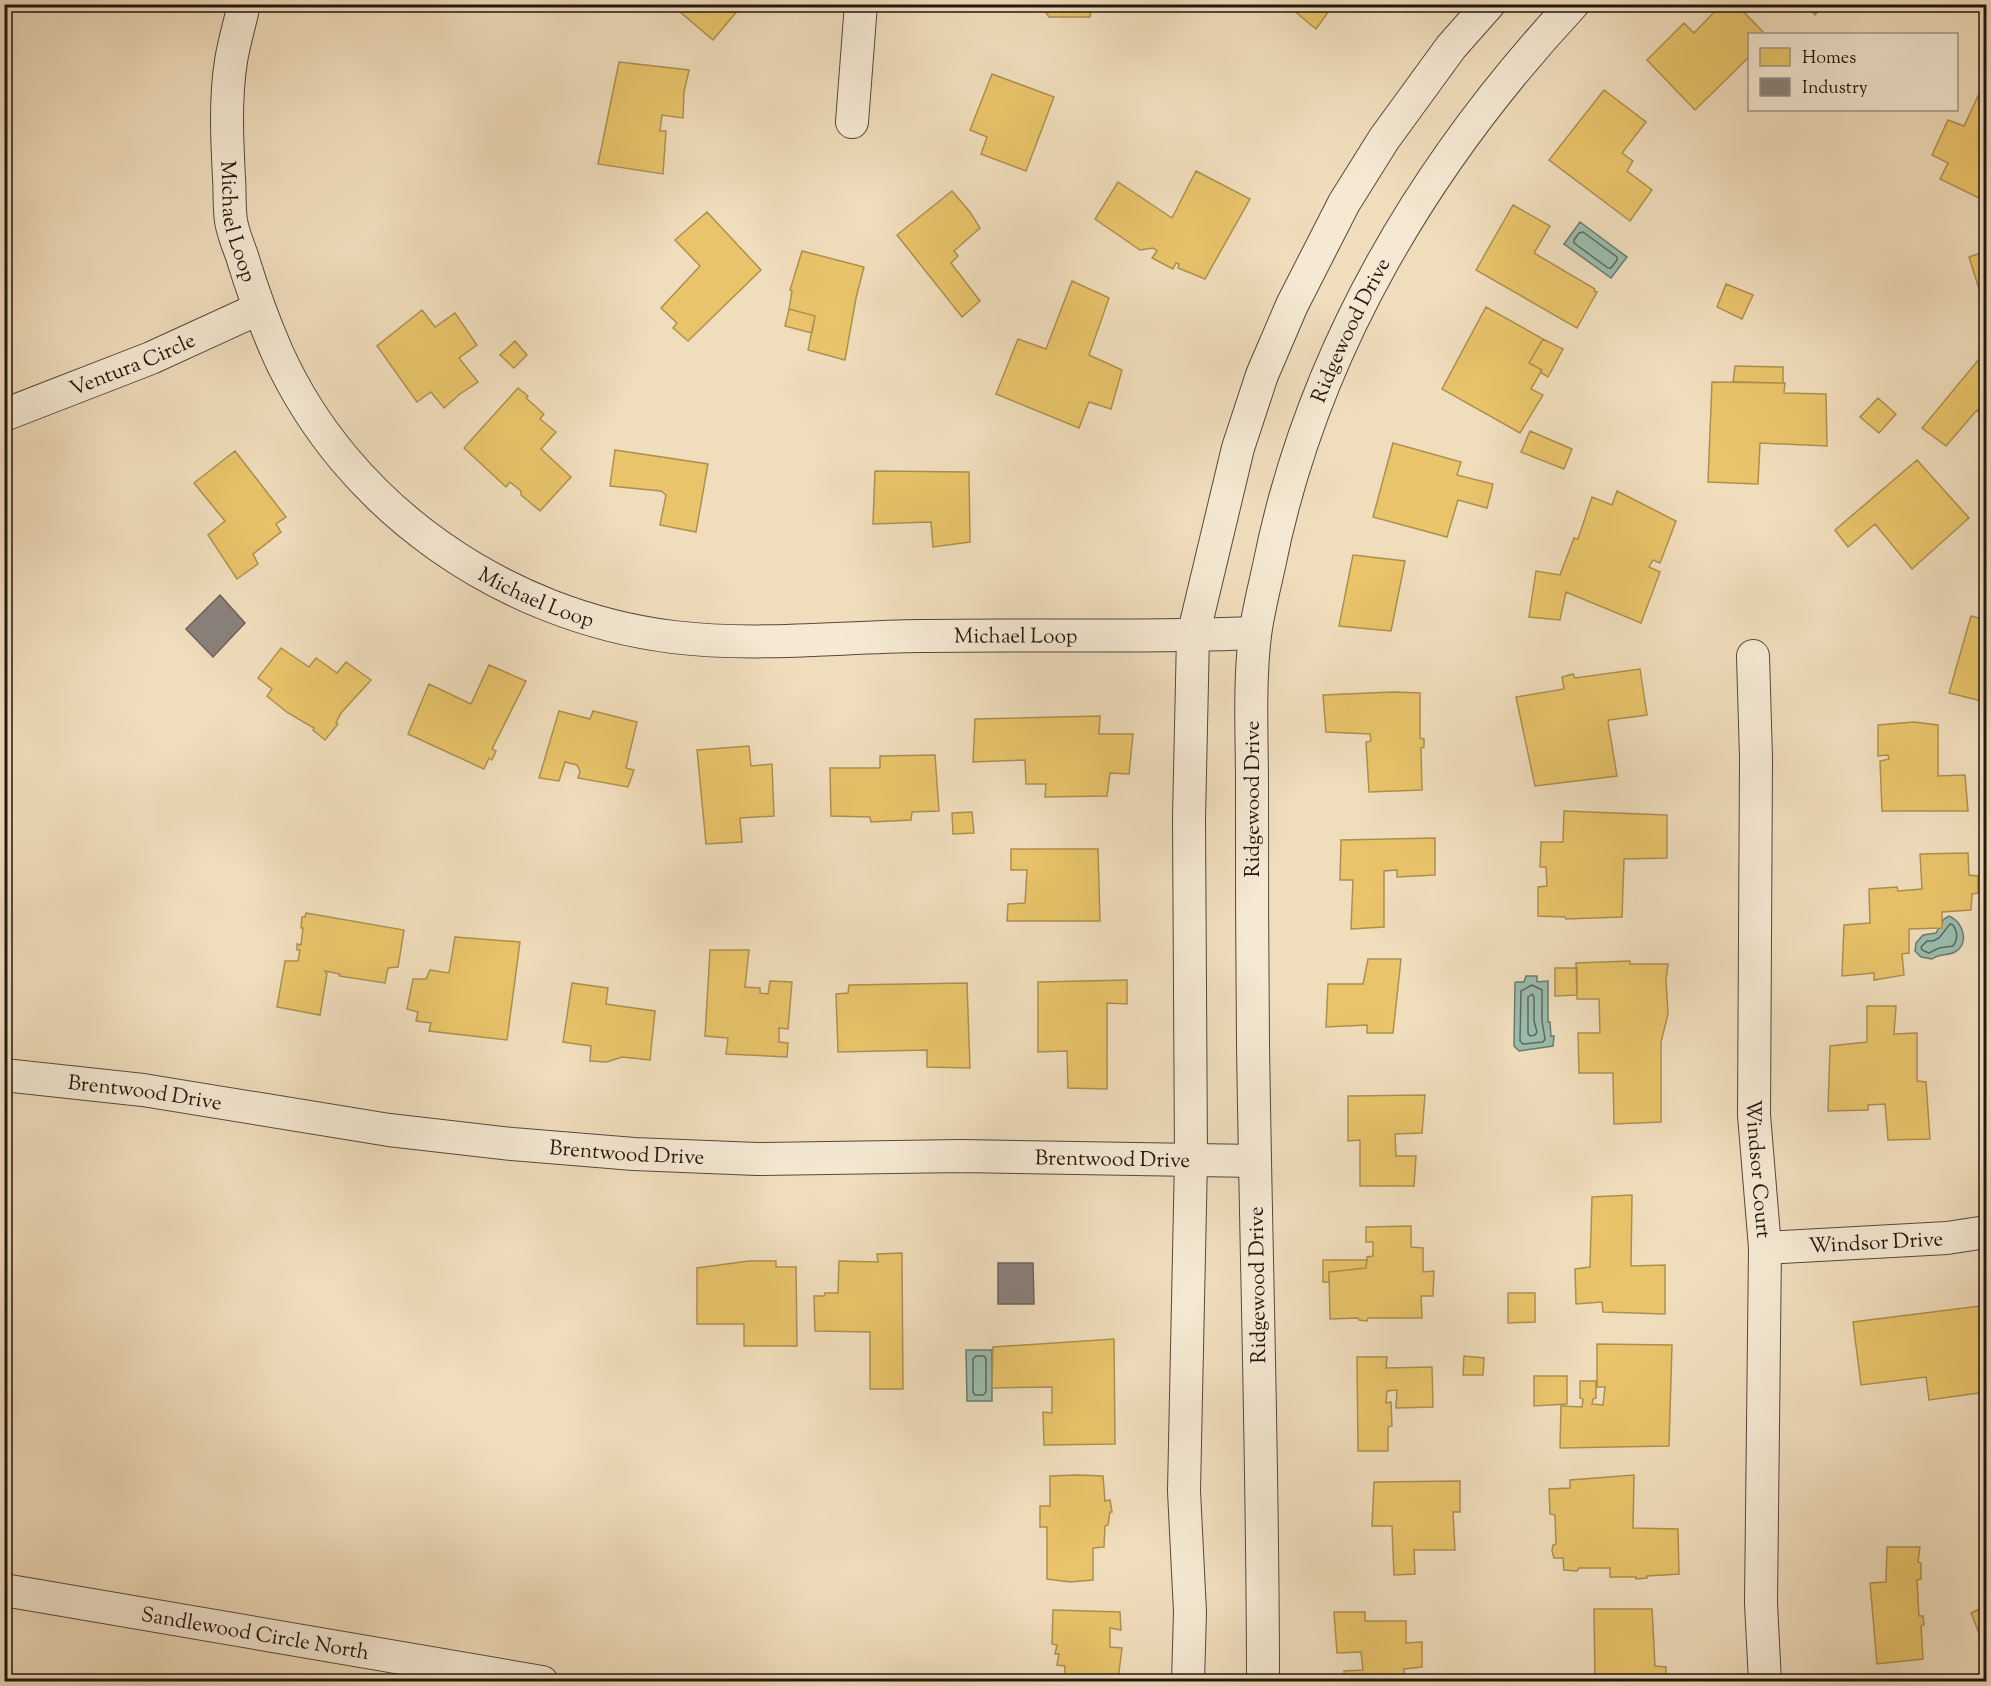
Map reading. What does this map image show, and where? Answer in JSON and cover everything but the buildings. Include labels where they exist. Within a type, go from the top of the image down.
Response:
[{"type":"street","name":"Michael Loop","points":[[244,4],[231,62],[228,100],[231,220],[258,309],[289,379],[330,442],[364,483],[399,516],[459,559],[507,587],[588,619],[675,637],[758,642],[919,636],[1193,636],[1255,633]]},
{"type":"street","points":[[852,122],[861,4]]},
{"type":"street","points":[[1188,1682],[1190,1612],[1184,1491],[1191,1159],[1189,818],[1193,636],[1238,448],[1262,375],[1292,305],[1344,203],[1384,139],[1451,47],[1489,4]]},
{"type":"street","name":"Ridgewood Drive","points":[[1263,1682],[1251,708],[1255,633],[1276,529],[1297,455],[1323,382],[1371,281],[1390,245],[1421,197],[1475,121],[1520,63],[1573,4]]},
{"type":"street","name":"Ventura Circle","points":[[4,415],[152,358],[258,309]]},
{"type":"street","name":"Windsor Court","points":[[1754,656],[1756,758],[1754,1115],[1765,1248],[1761,1592],[1765,1682]]},
{"type":"street","name":"Brentwood Drive","points":[[5,1084],[143,1090],[389,1130],[512,1144],[634,1154],[757,1159],[961,1156],[1255,1161]]},
{"type":"street","name":"Windsor Drive","points":[[1765,1248],[1947,1238],[1986,1232]]},
{"type":"street","name":"Sandlewood Circle North","points":[[4,1590],[542,1682]]},
{"type":"water","points":[[1580,222],[1627,257],[1611,278],[1564,244]]},
{"type":"water","points":[[1949,916],[1958,923],[1963,933],[1960,948],[1955,952],[1932,959],[1921,957],[1915,951],[1916,943],[1923,935],[1936,933],[1944,919]]},
{"type":"water","points":[[1526,976],[1537,976],[1537,982],[1548,981],[1548,1022],[1550,1022],[1551,1036],[1554,1036],[1553,1046],[1519,1051],[1514,1046],[1515,983],[1524,982]]},
{"type":"water","points":[[966,1350],[992,1350],[992,1401],[967,1401]]}]
